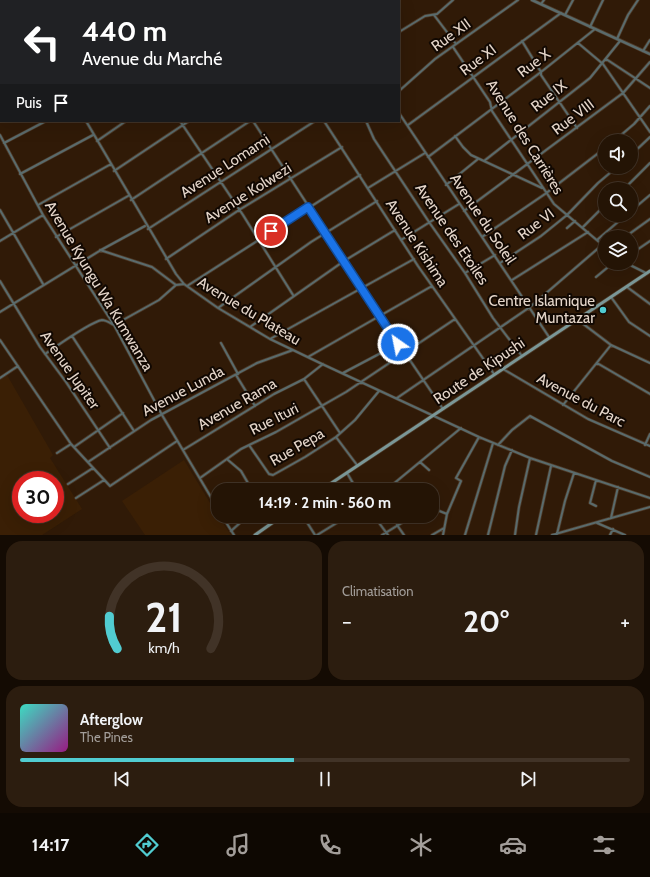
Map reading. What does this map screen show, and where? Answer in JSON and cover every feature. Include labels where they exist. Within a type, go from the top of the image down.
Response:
[{"type":"main road","name":"Route de Kipushi","points":[[332,483],[650,271]]},
{"type":"main road","points":[[257,534],[271,524]]},
{"type":"street","points":[[400,31],[425,16],[434,14],[453,0]]},
{"type":"street","name":"Rue XII","points":[[400,90],[435,59],[518,0]]},
{"type":"street","points":[[532,0],[650,54]]},
{"type":"street","points":[[541,4],[544,0]]},
{"type":"street","points":[[563,14],[573,0]]},
{"type":"street","points":[[590,26],[603,0]]},
{"type":"street","points":[[618,40],[628,15],[638,0]]},
{"type":"street","points":[[434,14],[456,44]]},
{"type":"street","name":"Rue XI","points":[[408,125],[522,41],[563,14]]},
{"type":"street","name":"Rue X","points":[[428,157],[491,108],[541,72],[595,29]]},
{"type":"street","name":"Rue IX","points":[[484,161],[510,139],[590,78],[603,64],[618,40]]},
{"type":"street","points":[[643,51],[650,40]]},
{"type":"street","points":[[522,41],[541,72],[541,75],[577,128]]},
{"type":"street","points":[[578,42],[603,64],[650,132]]},
{"type":"street","name":"Avenue des Carrières","points":[[453,47],[490,102],[491,108],[510,139],[529,164],[546,194],[554,204],[597,240]]},
{"type":"street","points":[[606,59],[650,88]]},
{"type":"street","name":"Rue VIII","points":[[464,211],[623,93],[637,79],[650,62]]},
{"type":"street","points":[[622,134],[650,106]]},
{"type":"street","name":"Avenue du Soleil","points":[[400,114],[446,185],[550,337]]},
{"type":"street","points":[[4,143],[44,122]]},
{"type":"street","name":"Avenue du Plateau","points":[[86,122],[146,226],[184,284],[218,308],[270,339],[479,437],[551,466],[650,498]]},
{"type":"street","points":[[97,141],[125,122]]},
{"type":"street","points":[[181,122],[293,295]]},
{"type":"street","points":[[114,171],[188,122]]},
{"type":"street","points":[[131,200],[249,122]]},
{"type":"street","points":[[254,122],[398,344],[443,409]]},
{"type":"street","name":"Avenue Lomami","points":[[148,229],[313,122]]},
{"type":"street","name":"Avenue Kishima","points":[[325,122],[401,240],[494,375]]},
{"type":"street","name":"Avenue des Etoiles","points":[[366,122],[374,139],[397,171],[429,222],[465,273],[499,327],[522,356]]},
{"type":"street","name":"Avenue Kyungu Wa Kumwanza","points":[[0,135],[43,215],[114,325],[177,441],[211,497]]},
{"type":"street","points":[[20,174],[93,135]]},
{"type":"street","points":[[455,136],[467,151],[478,158],[542,188]]},
{"type":"street","points":[[638,148],[650,137]]},
{"type":"street","name":"Avenue Kolwezi","points":[[166,258],[239,210],[342,147]]},
{"type":"street","points":[[368,188],[425,153]]},
{"type":"street","points":[[482,237],[546,194],[598,153]]},
{"type":"street","points":[[446,185],[478,158]]},
{"type":"street","points":[[631,182],[650,163]]},
{"type":"street","points":[[38,205],[111,164]]},
{"type":"street","name":"Rue VI","points":[[500,263],[541,236],[567,215],[609,174]]},
{"type":"street","points":[[187,286],[258,239],[360,175]]},
{"type":"street","points":[[638,205],[650,194]]},
{"type":"street","points":[[56,237],[128,196]]},
{"type":"street","points":[[218,308],[275,267],[376,201]]},
{"type":"street","points":[[401,240],[459,204]]},
{"type":"street","points":[[0,210],[43,284]]},
{"type":"street","points":[[583,227],[598,212]]},
{"type":"street","points":[[0,241],[43,215]]},
{"type":"street","points":[[635,230],[650,219]]},
{"type":"street","points":[[567,228],[575,221]]},
{"type":"street","points":[[597,240],[618,222]]},
{"type":"street","points":[[0,312],[100,250],[146,226]]},
{"type":"street","points":[[250,327],[293,295],[344,261],[395,230]]},
{"type":"street","points":[[512,280],[588,232]]},
{"type":"street","points":[[638,249],[650,241]]},
{"type":"street","points":[[397,398],[472,345],[530,307],[598,248]]},
{"type":"street","points":[[100,250],[152,267],[176,285]]},
{"type":"street","points":[[465,273],[494,255]]},
{"type":"street","points":[[270,339],[414,259]]},
{"type":"street","points":[[596,277],[604,270]]},
{"type":"street","points":[[638,270],[646,274]]},
{"type":"street","name":"Avenue Jupiter","points":[[0,281],[45,354],[110,448]]},
{"type":"street","points":[[45,354],[72,336],[103,320],[114,325],[159,300],[176,285],[184,284]]},
{"type":"street","points":[[308,357],[432,286]]},
{"type":"street","points":[[627,287],[650,304]]},
{"type":"street","points":[[611,297],[629,322],[650,336]]},
{"type":"street","name":"Rue Ituri","points":[[200,478],[249,445],[323,406],[455,319]]},
{"type":"street","points":[[577,319],[611,345],[650,363]]},
{"type":"street","points":[[72,336],[134,431]]},
{"type":"street","points":[[0,340],[71,444],[104,480],[112,486],[177,441]]},
{"type":"street","points":[[221,343],[255,406]]},
{"type":"street","points":[[343,373],[398,344]]},
{"type":"street","points":[[563,405],[611,345]]},
{"type":"street","name":"Avenue Lunda","points":[[88,462],[162,414],[257,363],[294,350]]},
{"type":"street","points":[[597,363],[650,394]]},
{"type":"street","name":"Avenue Rama","points":[[183,450],[255,406],[304,379],[323,364]]},
{"type":"street","points":[[0,378],[18,366]]},
{"type":"street","name":"Avenue du Parc","points":[[503,369],[588,419],[650,446]]},
{"type":"street","points":[[304,379],[340,434]]},
{"type":"street","points":[[336,436],[355,420],[379,390]]},
{"type":"street","points":[[74,447],[123,413]]},
{"type":"street","points":[[498,445],[512,430],[530,416],[612,461],[650,477]]},
{"type":"street","points":[[394,483],[461,428]]},
{"type":"street","points":[[645,444],[650,434]]},
{"type":"street","name":"Rue Pepa","points":[[249,445],[269,474],[272,475],[305,457],[336,436],[357,466]]},
{"type":"street","points":[[443,535],[447,514],[460,481],[456,478],[479,437]]},
{"type":"street","points":[[465,535],[493,443]]},
{"type":"street","points":[[57,453],[71,444]]},
{"type":"street","points":[[488,535],[505,466],[512,450]]},
{"type":"street","points":[[515,535],[519,507],[530,458]]},
{"type":"street","points":[[228,460],[242,471],[248,483]]},
{"type":"street","points":[[420,462],[429,470]]},
{"type":"street","points":[[536,535],[551,466]]},
{"type":"street","points":[[68,484],[93,468]]},
{"type":"street","points":[[347,473],[353,483]]},
{"type":"street","points":[[557,534],[565,501],[574,474]]},
{"type":"street","points":[[76,498],[104,480]]},
{"type":"street","points":[[596,480],[590,503],[596,506]]},
{"type":"street","points":[[611,518],[618,487]]},
{"type":"street","points":[[552,535],[650,507]]},
{"type":"street","points":[[439,511],[447,514]]},
{"type":"street","points":[[596,522],[625,535]]},
{"type":"street","points":[[226,523],[234,535]]},
{"type":"street","points":[[231,531],[240,523]]},
{"type":"street","points":[[308,523],[316,535],[336,523]]},
{"type":"street","points":[[379,523],[388,535]]},
{"type":"street","points":[[382,535],[401,523]]},
{"type":"street","points":[[397,525],[404,535]]},
{"type":"street","points":[[432,535],[444,528]]},
{"type":"street","points":[[610,535],[613,529]]},
{"type":"street","points":[[563,532],[566,535]]},
{"type":"shaded area","points":[[7,375],[53,455],[50,458],[58,471],[12,471],[12,523],[60,523],[42,535],[0,535],[0,380]]},
{"type":"shaded area","points":[[184,460],[211,504],[211,523],[223,523],[231,535],[145,535],[122,501]]},
{"type":"shaded area","points":[[64,480],[82,509],[64,521]]},
{"type":"place","name":"Centre Islamique Muntazar","points":[[603,310]]},
{"type":"route","points":[[271,231],[308,207],[398,344]]}]
